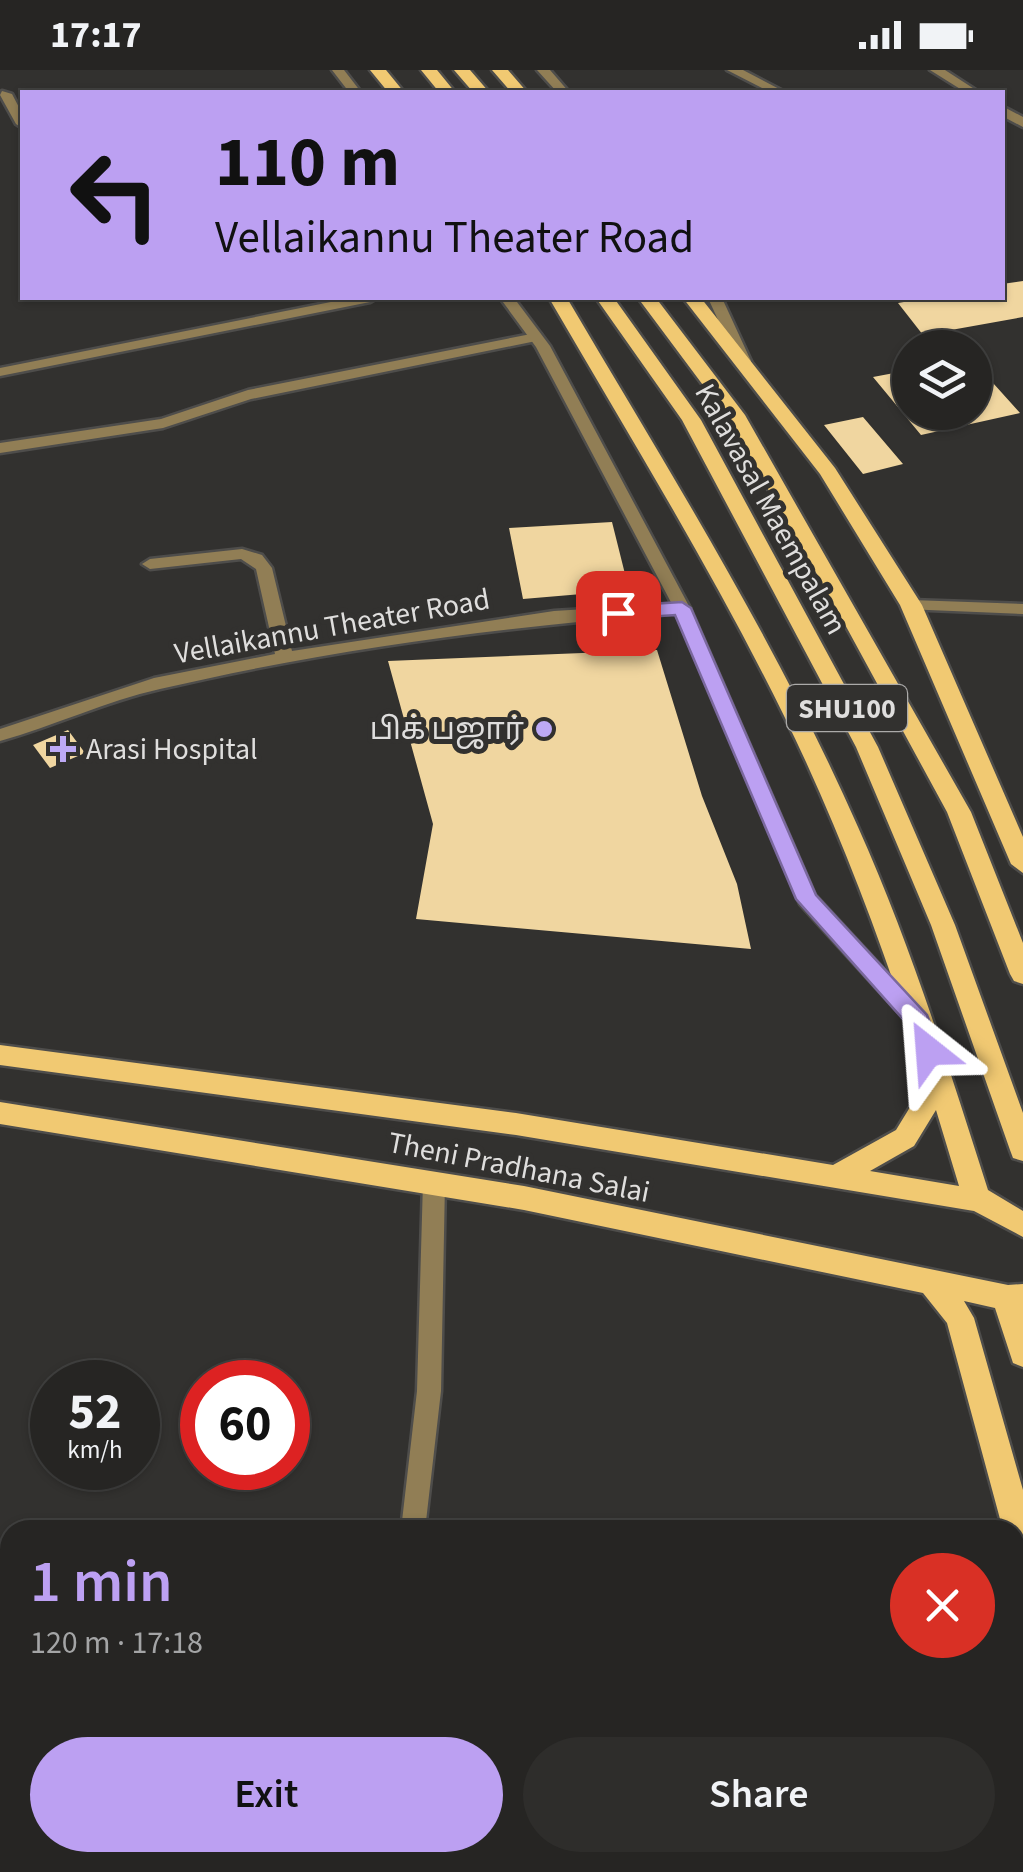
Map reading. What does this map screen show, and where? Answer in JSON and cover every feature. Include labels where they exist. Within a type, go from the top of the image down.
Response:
[{"type":"main road","points":[[378,70],[394,90]]},
{"type":"main road","points":[[429,70],[445,90]]},
{"type":"main road","points":[[462,70],[479,90]]},
{"type":"main road","points":[[500,70],[517,90]]},
{"type":"main road","points":[[559,300],[750,629],[848,829],[940,1081],[977,1200],[1023,1225]]},
{"type":"main road","name":"Kalavasal Maempalam","points":[[606,300],[691,420],[868,747],[942,925],[1023,1150]]},
{"type":"main road","name":"Kalavasal Maempalam","points":[[649,300],[735,415],[842,597],[960,812],[1023,974]]},
{"type":"main road","points":[[694,300],[828,472],[911,604],[1023,864]]},
{"type":"main road","name":"Theni Pradhana Salai","points":[[0,1055],[516,1124],[1023,1209]]},
{"type":"main road","points":[[834,1178],[905,1138],[940,1081]]},
{"type":"main road","name":"Theni Pradhana Salai","points":[[0,1113],[434,1182],[1018,1298]]},
{"type":"main road","points":[[933,1284],[960,1318],[1016,1520]]},
{"type":"main road","points":[[1018,1298],[1023,1354]]},
{"type":"street","points":[[338,70],[353,90]]},
{"type":"street","points":[[544,70],[561,90]]},
{"type":"street","points":[[734,70],[775,90]]},
{"type":"street","points":[[936,70],[970,90]]},
{"type":"street","points":[[6,94],[20,120]]},
{"type":"street","points":[[0,372],[360,300]]},
{"type":"street","points":[[508,300],[536,337],[682,608],[807,899],[919,1022]]},
{"type":"street","points":[[717,300],[744,361]]},
{"type":"street","points":[[0,448],[163,423],[248,395],[536,337]]},
{"type":"street","points":[[150,564],[242,554],[256,559],[264,568],[285,658]]},
{"type":"street","points":[[911,604],[1023,608]]},
{"type":"street","name":"Vellaikannu Theater Road","points":[[0,735],[154,684],[285,658],[554,618],[682,608]]},
{"type":"street","points":[[414,1520],[429,1391],[434,1182]]},
{"type":"building","points":[[1023,281],[1023,317],[951,330],[919,330],[898,303],[915,300],[1005,300],[1005,284]]},
{"type":"building","points":[[892,373],[892,400],[873,377]]},
{"type":"building","points":[[992,382],[1020,413],[992,419]]},
{"type":"building","points":[[863,417],[903,464],[863,474],[824,425]]},
{"type":"building","points":[[917,430],[944,430],[921,435]]},
{"type":"building","points":[[612,522],[629,590],[523,599],[509,528]]},
{"type":"building","points":[[657,650],[702,796],[737,884],[751,949],[416,919],[433,824],[388,661]]},
{"type":"building","points":[[68,730],[85,753],[50,768],[33,745]]},
{"type":"place","name":"பிக் பஜார்","points":[[544,729]]},
{"type":"place","name":"Arasi Hospital","points":[[63,749]]},
{"type":"route","points":[[618,613],[682,608],[807,899],[919,1022],[929,1051]]}]
